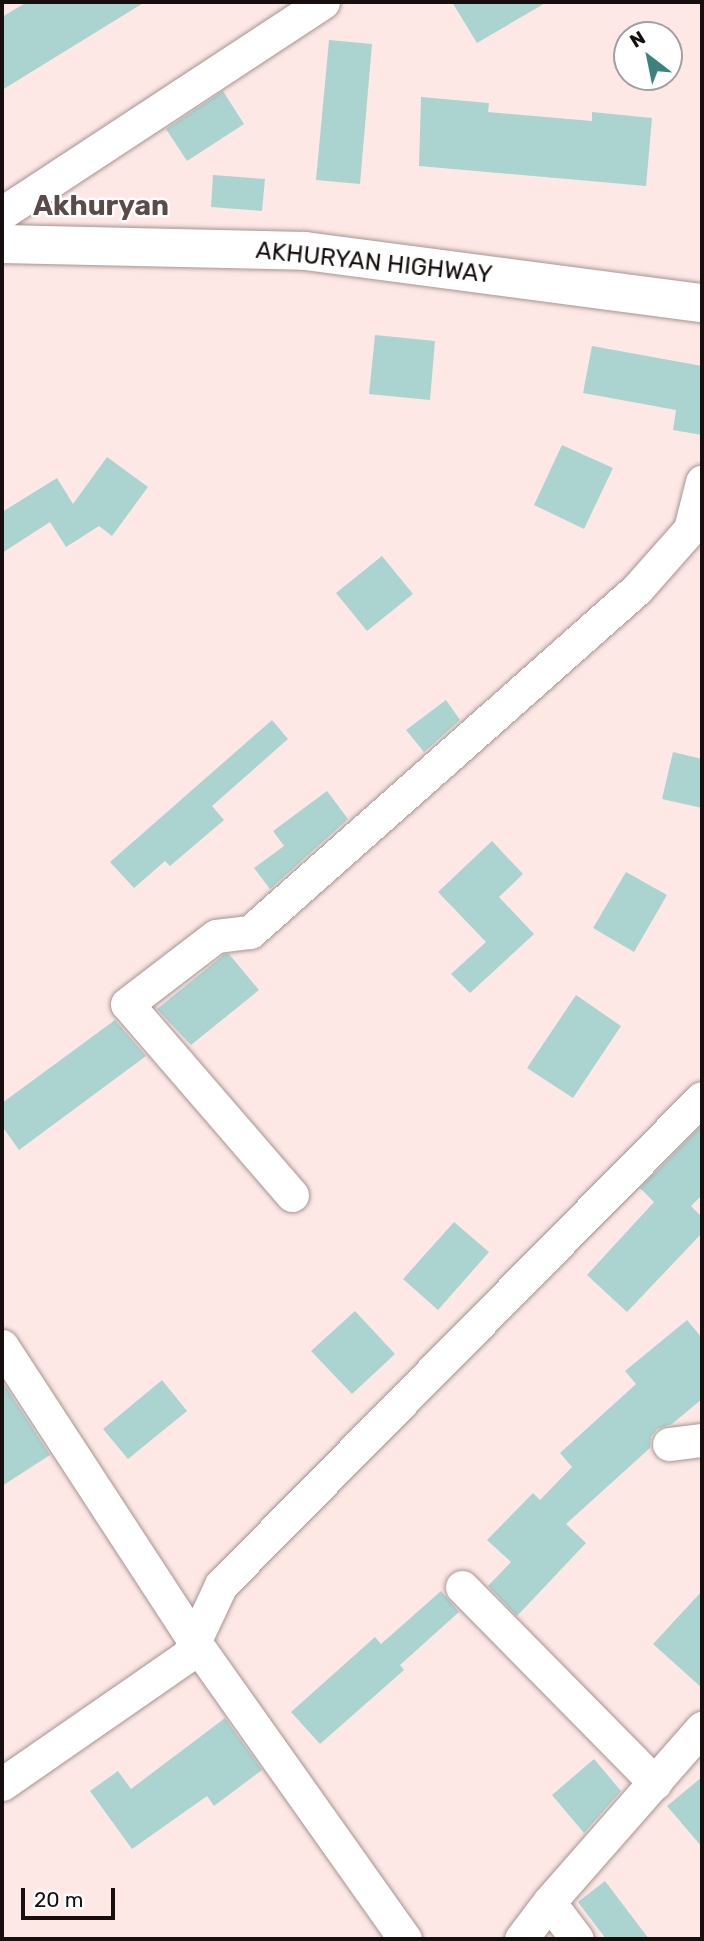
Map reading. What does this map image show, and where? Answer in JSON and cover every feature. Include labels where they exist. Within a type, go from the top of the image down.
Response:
[{"type":"main road","name":"AKHURYAN HIGHWAY","points":[[2,244],[305,251],[702,303]]},
{"type":"street","points":[[2,213],[323,2]]},
{"type":"street","points":[[292,1195],[127,1004],[216,936],[250,932],[637,589],[690,529],[702,482]]},
{"type":"street","points":[[2,1783],[188,1655],[221,1585],[702,1098]]},
{"type":"street","points":[[2,1346],[194,1641],[405,1939]]},
{"type":"street","points":[[668,1444],[702,1440]]},
{"type":"street","points":[[462,1587],[654,1783]]},
{"type":"street","points":[[521,1939],[549,1902],[702,1728]]},
{"type":"street","points":[[549,1902],[577,1939]]},
{"type":"building","points":[[27,2],[145,2],[2,90],[2,17]]},
{"type":"building","points":[[452,2],[547,2],[477,43]]},
{"type":"building","points":[[329,40],[372,44],[360,184],[316,180]]},
{"type":"building","points":[[223,91],[244,124],[187,161],[166,129]]},
{"type":"building","points":[[421,97],[489,103],[488,112],[592,121],[592,112],[652,118],[646,186],[419,166]]},
{"type":"building","points":[[213,175],[265,179],[262,211],[211,207]]},
{"type":"building","points":[[375,335],[435,341],[430,400],[369,394]]},
{"type":"building","points":[[592,346],[702,366],[702,435],[673,430],[676,410],[583,393]]},
{"type":"building","points":[[562,445],[613,468],[584,529],[534,505]]},
{"type":"building","points":[[107,457],[148,487],[112,536],[99,526],[66,547],[50,522],[2,553],[2,512],[57,478],[73,504]]},
{"type":"building","points":[[382,556],[413,594],[367,631],[336,593]]},
{"type":"building","points":[[446,700],[460,720],[424,752],[406,730]]},
{"type":"building","points":[[272,720],[288,739],[212,806],[224,820],[170,866],[165,861],[134,888],[110,862]]},
{"type":"building","points":[[673,752],[702,759],[702,808],[662,799]]},
{"type":"building","points":[[327,791],[348,819],[270,889],[254,868],[284,846],[273,831]]},
{"type":"building","points":[[492,841],[523,874],[499,897],[534,934],[470,993],[451,974],[486,942],[438,892]]},
{"type":"building","points":[[626,872],[667,895],[634,952],[593,928]]},
{"type":"building","points":[[225,954],[229,954],[259,990],[191,1045],[157,1009]]},
{"type":"building","points":[[576,995],[621,1026],[573,1098],[527,1068]]},
{"type":"building","points":[[115,1020],[146,1056],[19,1150],[2,1126],[2,1103]]},
{"type":"building","points":[[702,1125],[702,1195],[691,1206],[702,1217],[702,1233],[627,1312],[587,1275],[654,1202],[640,1188]]},
{"type":"building","points":[[454,1222],[489,1252],[438,1310],[403,1279]]},
{"type":"building","points":[[355,1311],[395,1354],[352,1394],[311,1351]]},
{"type":"building","points":[[687,1320],[702,1338],[702,1399],[672,1424],[657,1429],[651,1437],[650,1448],[566,1524],[586,1543],[517,1616],[488,1586],[511,1562],[487,1540],[533,1493],[540,1500],[572,1467],[560,1453],[636,1384],[625,1371]]},
{"type":"building","points":[[162,1380],[187,1411],[128,1459],[103,1429]]},
{"type":"building","points":[[2,1381],[50,1455],[2,1486]]},
{"type":"building","points":[[441,1591],[459,1612],[400,1665],[404,1670],[320,1744],[291,1712],[375,1637],[381,1644]]},
{"type":"building","points":[[702,1591],[702,1688],[653,1644]]},
{"type":"building","points":[[225,1718],[262,1770],[214,1806],[207,1796],[132,1849],[90,1791],[118,1771],[131,1789]]},
{"type":"building","points":[[594,1759],[621,1791],[584,1833],[552,1795]]},
{"type":"building","points":[[702,1777],[702,1847],[667,1806]]},
{"type":"building","points":[[605,1881],[649,1939],[606,1939],[578,1902]]},
{"type":"district","name":"Akhuryan","points":[[101,206]]}]
